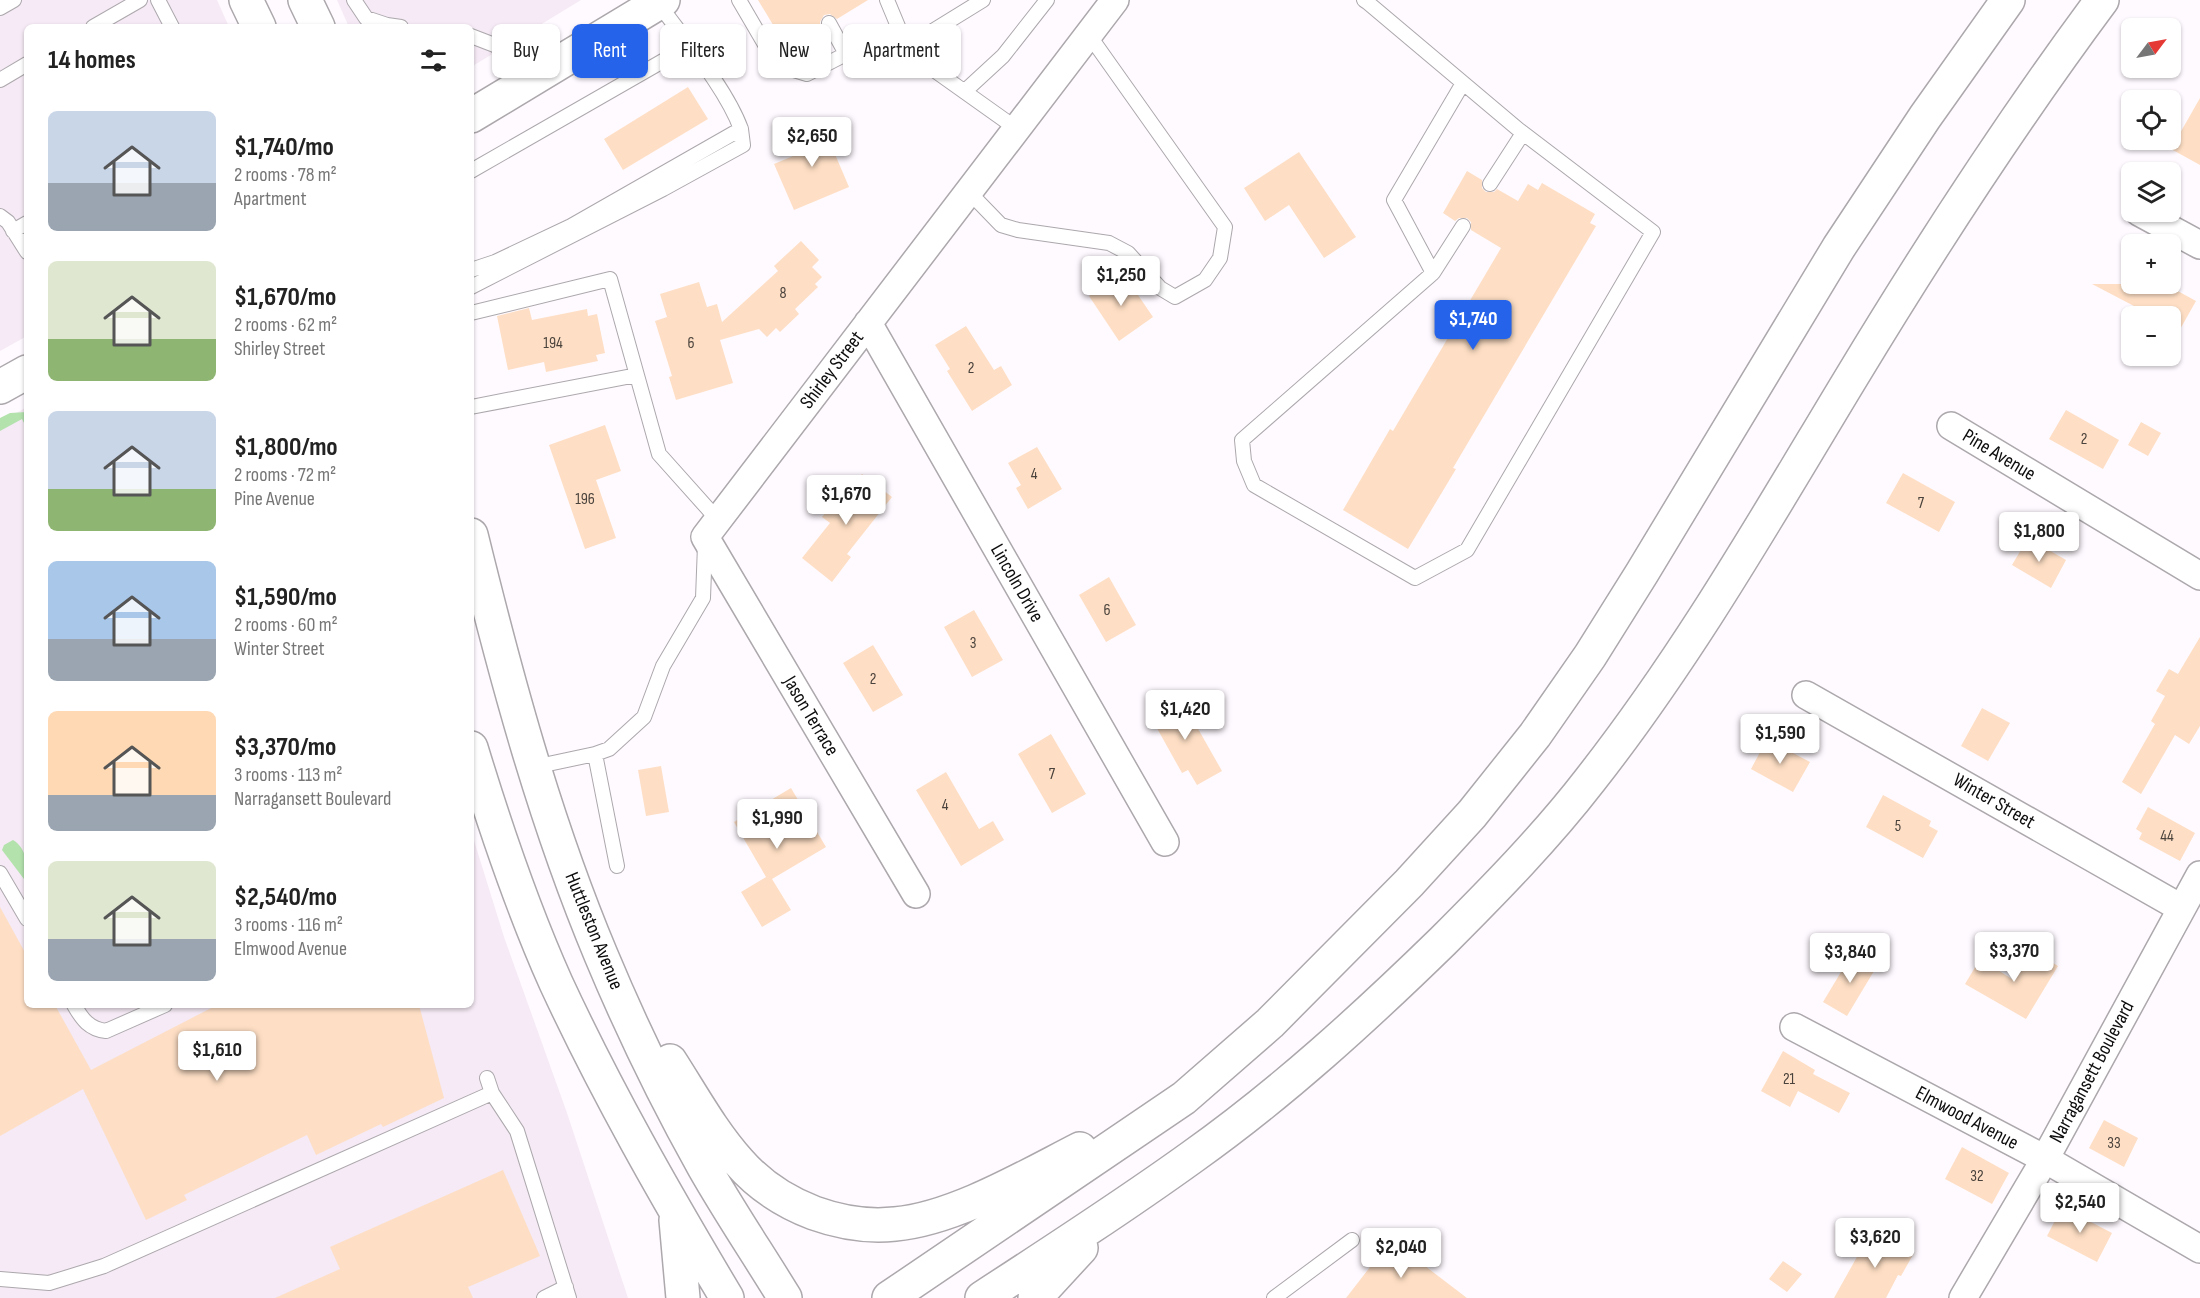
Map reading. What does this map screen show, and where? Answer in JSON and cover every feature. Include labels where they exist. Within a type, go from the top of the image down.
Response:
[{"type":"main road","points":[[246,0],[258,24]]},
{"type":"main road","points":[[306,0],[317,24]]},
{"type":"main road","points":[[889,1298],[1184,1098],[1270,1023],[1408,883],[1472,814],[1535,735],[1590,656],[1839,247],[1925,117],[2008,0]]},
{"type":"main road","points":[[982,1298],[1195,1155],[1267,1100],[1346,1033],[1405,978],[1508,874],[1588,783],[1650,700],[1703,622],[1854,372],[1932,249],[2013,125],[2102,0]]},
{"type":"main road","points":[[474,114],[660,2]]},
{"type":"main road","points":[[0,387],[24,374]]},
{"type":"main road","name":"Huttleston Avenue","points":[[474,547],[506,675],[534,767],[601,956],[705,1168],[785,1298]]},
{"type":"main road","points":[[474,757],[503,844],[555,980],[598,1069],[727,1298]]},
{"type":"main road","points":[[601,956],[724,1144],[741,1164],[779,1197],[828,1218],[848,1222],[895,1224],[937,1214],[990,1194],[1184,1098]]},
{"type":"main road","points":[[675,1209],[683,1298]]},
{"type":"main road","points":[[1035,1298],[1116,1210]]},
{"type":"street","name":"Shirley Street","points":[[712,529],[1115,0]]},
{"type":"street","points":[[2159,222],[2200,245]]},
{"type":"street","name":"Lincoln Drive","points":[[868,323],[1165,842]]},
{"type":"street","name":"Pine Avenue","points":[[1951,426],[2200,576]]},
{"type":"street","name":"Jason Terrace","points":[[712,529],[916,894]]},
{"type":"street","name":"Winter Street","points":[[1806,694],[2181,908]]},
{"type":"street","name":"Narragansett Boulevard","points":[[1963,1298],[2045,1159],[2200,875]]},
{"type":"street","name":"Elmwood Avenue","points":[[1794,1027],[2045,1159],[2200,1249]]},
{"type":"lane","points":[[0,8],[14,0]]},
{"type":"lane","points":[[98,24],[140,0]]},
{"type":"lane","points":[[158,0],[170,24]]},
{"type":"lane","points":[[354,0],[366,18],[380,24]]},
{"type":"lane","points":[[739,0],[770,53],[784,67],[807,74],[846,54],[829,23]]},
{"type":"lane","points":[[887,0],[897,24]]},
{"type":"lane","points":[[944,24],[983,0]]},
{"type":"lane","points":[[964,91],[1003,56],[1047,0]]},
{"type":"lane","points":[[1364,0],[1523,133],[1653,232],[1467,550],[1415,578],[1254,485],[1244,461],[1242,440],[1433,273],[1463,226]]},
{"type":"lane","points":[[660,2],[674,24]]},
{"type":"lane","points":[[969,192],[1001,225],[1018,230],[1109,243],[1128,253],[1160,288],[1175,297],[1205,280],[1220,258],[1225,227],[1089,34]]},
{"type":"lane","points":[[474,37],[497,46],[520,86]]},
{"type":"lane","points":[[474,169],[660,63]]},
{"type":"lane","points":[[0,80],[24,66]]},
{"type":"lane","points":[[474,285],[663,189],[743,145],[737,119],[712,78]]},
{"type":"lane","points":[[946,78],[1017,129]]},
{"type":"lane","points":[[1433,273],[1395,200],[1463,82]]},
{"type":"lane","points":[[474,269],[495,262],[571,226],[741,129]]},
{"type":"lane","points":[[1490,184],[1523,133]]},
{"type":"lane","points":[[0,216],[8,222],[24,248]]},
{"type":"lane","points":[[13,231],[24,225]]},
{"type":"lane","points":[[474,312],[610,279],[660,454],[712,529],[703,598],[663,666],[644,717],[609,749],[534,767]]},
{"type":"lane","points":[[474,406],[637,375]]},
{"type":"lane","points":[[595,754],[617,866]]},
{"type":"lane","points":[[0,873],[24,914]]},
{"type":"lane","points":[[77,1008],[85,1022],[99,1030],[106,1031],[158,1008]]},
{"type":"lane","points":[[487,1078],[492,1093],[517,1131],[567,1293],[544,1298]]},
{"type":"lane","points":[[0,1280],[49,1283],[104,1266],[492,1093]]},
{"type":"lane","points":[[1274,1298],[1352,1240]]},
{"type":"shaded area","points":[[0,0],[217,0],[228,24],[24,24],[24,338],[0,351]]},
{"type":"shaded area","points":[[337,0],[581,0],[542,24],[492,24],[492,54],[474,65],[474,24],[348,24]]},
{"type":"shaded area","points":[[24,409],[24,1008],[474,1008],[474,841],[504,937],[567,1113],[628,1298],[0,1298],[0,422]]},
{"type":"green space","points":[[24,412],[24,423],[22,419],[0,431],[0,418],[10,413]]},
{"type":"green space","points":[[13,840],[22,848],[24,879],[2,850],[4,845]]},
{"type":"building","points":[[758,0],[868,0],[837,19],[830,14],[824,15],[820,24],[772,24]]},
{"type":"building","points":[[688,87],[708,119],[623,170],[604,139]]},
{"type":"building","points":[[2200,98],[2200,165],[2173,150],[2181,150],[2181,131]]},
{"type":"building","points":[[820,119],[849,187],[794,210],[774,164],[803,152],[795,130]]},
{"type":"building","points":[[1299,152],[1356,237],[1324,258],[1289,205],[1265,221],[1244,188]]},
{"type":"building","points":[[1467,171],[1482,180],[1482,188],[1486,192],[1494,192],[1497,189],[1518,201],[1528,184],[1538,190],[1542,183],[1595,214],[1590,223],[1596,226],[1453,468],[1456,469],[1408,549],[1343,510],[1390,429],[1393,431],[1501,248],[1471,230],[1471,222],[1467,218],[1459,218],[1455,221],[1443,213]]},
{"type":"building","points":[[801,241],[819,260],[812,267],[822,277],[815,284],[818,287],[795,309],[799,314],[780,332],[776,328],[767,337],[759,329],[720,340],[733,383],[676,400],[669,377],[672,376],[655,321],[667,317],[660,294],[699,282],[707,307],[717,304],[722,322],[778,271],[774,266]]},
{"type":"building","points":[[1123,273],[1153,317],[1119,341],[1089,296]]},
{"type":"building","points":[[2092,284],[2121,284],[2121,294],[2181,293],[2196,301],[2181,328],[2181,306],[2134,306]]},
{"type":"building","points":[[529,308],[532,320],[587,309],[588,316],[597,314],[605,353],[596,355],[598,361],[546,372],[544,362],[508,370],[497,316]]},
{"type":"building","points":[[966,326],[994,370],[1001,366],[1012,385],[972,411],[947,371],[950,369],[935,345]]},
{"type":"building","points":[[2066,410],[2119,440],[2103,469],[2049,439]]},
{"type":"building","points":[[2141,422],[2161,433],[2148,456],[2128,445]]},
{"type":"building","points":[[605,425],[621,471],[596,480],[616,538],[585,549],[549,445]]},
{"type":"building","points":[[1037,447],[1062,489],[1028,509],[1016,488],[1021,485],[1008,463]]},
{"type":"building","points":[[1903,473],[1955,502],[1939,532],[1886,503]]},
{"type":"building","points":[[862,474],[892,497],[847,554],[851,557],[832,582],[802,558],[830,523],[822,517],[844,489],[847,492]]},
{"type":"building","points":[[2028,538],[2066,560],[2051,588],[2012,565]]},
{"type":"building","points":[[1109,577],[1136,625],[1106,642],[1079,595]]},
{"type":"building","points":[[974,610],[1003,660],[972,677],[944,627]]},
{"type":"building","points":[[2200,637],[2200,726],[2189,744],[2175,735],[2141,794],[2122,782],[2155,724],[2151,721],[2165,696],[2156,691],[2169,669],[2178,674]]},
{"type":"building","points":[[873,645],[903,695],[873,712],[843,663]]},
{"type":"building","points":[[1180,697],[1222,771],[1197,785],[1188,770],[1182,773],[1149,714]]},
{"type":"building","points":[[1982,708],[2010,723],[1988,761],[1961,746]]},
{"type":"building","points":[[1051,734],[1086,794],[1052,813],[1018,754]]},
{"type":"building","points":[[1767,739],[1810,762],[1793,792],[1751,769]]},
{"type":"building","points":[[661,766],[669,812],[646,816],[638,770]]},
{"type":"building","points":[[946,772],[979,829],[993,821],[1004,840],[961,866],[916,790]]},
{"type":"building","points":[[791,788],[826,847],[772,879],[791,910],[762,927],[741,892],[766,877],[734,822]]},
{"type":"building","points":[[1883,795],[1931,821],[1929,826],[1938,831],[1923,858],[1866,827]]},
{"type":"building","points":[[2148,807],[2195,833],[2180,861],[2139,839],[2142,833],[2136,829]]},
{"type":"building","points":[[0,907],[24,951],[24,1008],[57,1008],[91,1070],[211,1008],[420,1008],[444,1098],[383,1127],[381,1124],[316,1155],[307,1135],[184,1195],[187,1200],[146,1220],[83,1089],[0,1136]]},
{"type":"building","points":[[2030,949],[2058,966],[2026,1019],[1965,984],[1980,959],[2012,979]]},
{"type":"building","points":[[1853,952],[1877,966],[1847,1016],[1823,1002]]},
{"type":"building","points":[[1783,1051],[1815,1070],[1813,1074],[1850,1093],[1839,1113],[1798,1091],[1790,1107],[1761,1091]]},
{"type":"building","points":[[2104,1120],[2138,1138],[2124,1167],[2089,1148]]},
{"type":"building","points":[[1962,1147],[2009,1173],[1992,1204],[1945,1179]]},
{"type":"building","points":[[503,1170],[540,1256],[468,1287],[473,1298],[275,1298],[340,1269],[330,1247]]},
{"type":"building","points":[[2062,1207],[2112,1233],[2097,1262],[2047,1236]]},
{"type":"building","points":[[1872,1230],[1914,1253],[1901,1276],[1898,1275],[1886,1298],[1834,1298]]},
{"type":"building","points":[[1391,1240],[1467,1298],[1346,1298]]},
{"type":"building","points":[[1783,1261],[1802,1274],[1787,1292],[1769,1279]]}]
